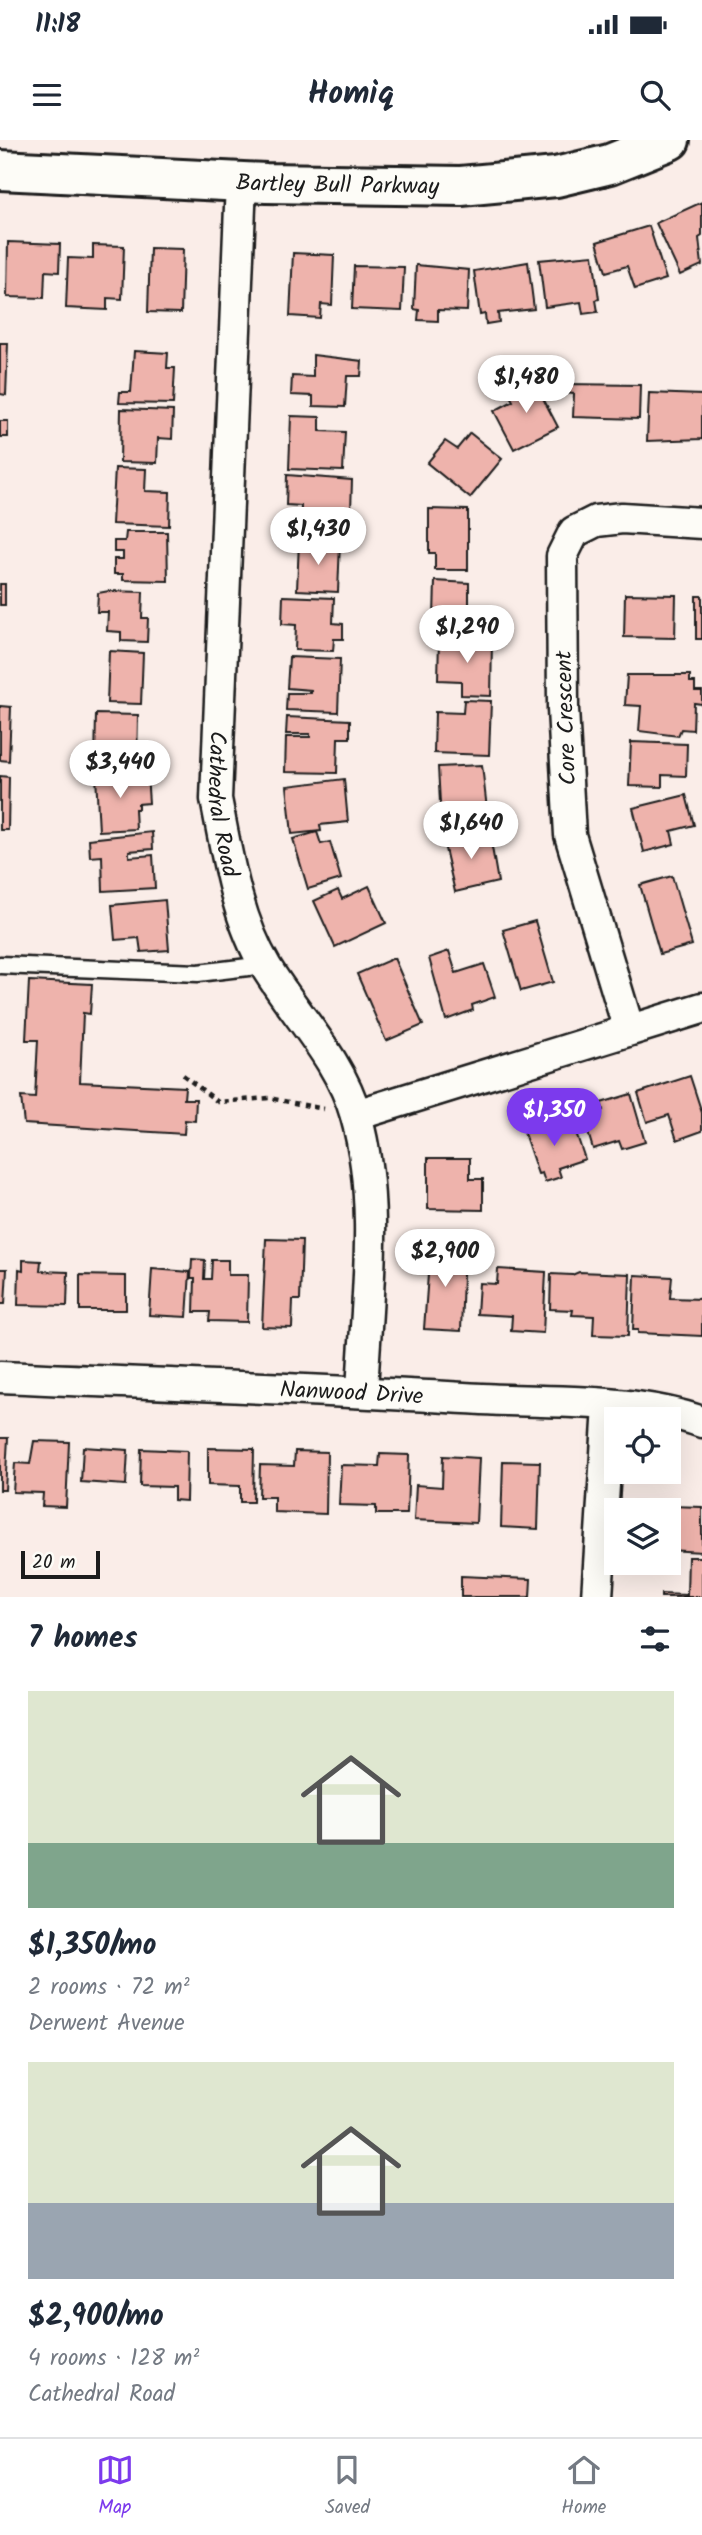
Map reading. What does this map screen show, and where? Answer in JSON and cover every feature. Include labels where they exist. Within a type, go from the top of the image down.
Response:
[{"type":"street","name":"Bartley Bull Parkway","points":[[0,170],[241,182],[461,186],[556,177],[610,164],[670,140]]},
{"type":"street","name":"Cathedral Road","points":[[241,182],[216,799],[231,875],[265,965],[332,1060],[356,1115],[371,1197],[362,1392]]},
{"type":"street","name":"Core Crescent","points":[[629,1030],[570,835],[563,709],[562,556],[574,532],[596,522],[622,518],[702,523]]},
{"type":"street","points":[[356,1115],[702,1008]]},
{"type":"street","name":"Nanwood Drive","points":[[0,1377],[362,1392],[609,1406],[671,1411],[702,1422]]},
{"type":"street","points":[[597,1597],[609,1406]]},
{"type":"lane","points":[[0,965],[198,973],[265,965]]},
{"type":"path","points":[[183,1075],[218,1102],[269,1098],[356,1115]]},
{"type":"building","points":[[702,202],[702,236],[699,238],[702,265],[680,275],[656,223]]},
{"type":"building","points":[[649,226],[666,279],[635,289],[627,266],[606,272],[597,242]]},
{"type":"building","points":[[8,242],[60,244],[59,272],[45,271],[44,298],[7,297]]},
{"type":"building","points":[[93,245],[124,246],[122,299],[107,298],[107,310],[66,308],[68,258],[93,259]]},
{"type":"building","points":[[150,248],[183,249],[181,313],[148,312]]},
{"type":"building","points":[[293,253],[334,255],[332,305],[321,304],[320,318],[290,316]]},
{"type":"building","points":[[593,255],[599,299],[596,300],[598,312],[583,314],[581,302],[545,307],[539,260]]},
{"type":"building","points":[[528,262],[534,309],[498,313],[499,322],[486,324],[485,314],[480,315],[474,271]]},
{"type":"building","points":[[416,265],[469,270],[467,311],[438,310],[438,321],[418,320],[419,310],[414,309]]},
{"type":"building","points":[[354,266],[404,267],[402,311],[352,309]]},
{"type":"building","points":[[0,343],[8,343],[6,395],[0,394]]},
{"type":"building","points":[[134,351],[168,353],[167,368],[175,368],[173,404],[119,403],[120,392],[131,392]]},
{"type":"building","points":[[313,355],[362,361],[361,376],[347,376],[345,407],[313,406],[313,396],[291,395],[292,376],[313,377]]},
{"type":"building","points":[[533,379],[558,427],[514,449],[494,411],[513,401],[508,392]]},
{"type":"building","points":[[565,384],[640,385],[639,419],[573,417],[574,394],[565,393]]},
{"type":"building","points":[[649,393],[702,395],[702,439],[647,441]]},
{"type":"building","points":[[121,409],[173,411],[172,439],[158,438],[157,463],[120,462]]},
{"type":"building","points":[[291,416],[320,417],[320,431],[345,432],[343,471],[289,469]]},
{"type":"building","points":[[0,421],[8,421],[8,437],[0,437]]},
{"type":"building","points":[[470,433],[502,459],[470,498],[427,463],[445,441],[457,449]]},
{"type":"building","points":[[115,468],[146,469],[145,491],[170,492],[169,526],[112,524]]},
{"type":"building","points":[[287,475],[352,480],[351,511],[338,511],[337,531],[300,530],[301,506],[286,505]]},
{"type":"building","points":[[429,509],[468,510],[468,570],[435,570],[435,553],[429,553]]},
{"type":"building","points":[[126,532],[167,532],[168,581],[123,580],[123,574],[114,574],[114,559],[123,559],[123,552],[114,552],[114,541],[125,541]]},
{"type":"building","points":[[299,541],[340,543],[338,592],[297,590]]},
{"type":"building","points":[[435,581],[469,583],[469,605],[475,606],[474,633],[427,631],[428,616],[434,617]]},
{"type":"building","points":[[0,584],[5,584],[5,605],[0,605]]},
{"type":"building","points":[[143,592],[142,618],[148,618],[147,642],[121,641],[121,632],[107,631],[108,612],[97,612],[98,593]]},
{"type":"building","points":[[625,594],[676,595],[675,638],[624,637]]},
{"type":"building","points":[[283,596],[334,598],[333,623],[343,624],[343,639],[334,639],[333,651],[295,650],[296,625],[282,624]]},
{"type":"building","points":[[696,596],[702,596],[702,639],[696,639]]},
{"type":"building","points":[[439,639],[492,641],[491,696],[461,695],[461,681],[438,680]]},
{"type":"building","points":[[109,651],[143,653],[141,704],[107,703]]},
{"type":"building","points":[[289,657],[340,659],[338,712],[286,710],[287,693],[311,693],[311,690],[287,688]]},
{"type":"building","points":[[627,675],[690,675],[690,682],[695,682],[695,691],[702,691],[702,704],[694,703],[693,730],[681,729],[678,736],[639,731],[641,706],[625,705]]},
{"type":"building","points":[[464,700],[491,701],[489,755],[434,753],[435,712],[463,713]]},
{"type":"building","points":[[0,706],[11,707],[9,761],[0,760]]},
{"type":"building","points":[[96,714],[138,715],[137,764],[95,763]]},
{"type":"building","points":[[287,717],[350,720],[350,738],[338,738],[337,773],[285,772],[286,737],[310,737],[310,734],[286,734]]},
{"type":"building","points":[[631,742],[687,744],[686,776],[662,775],[662,787],[629,786]]},
{"type":"building","points":[[482,765],[488,818],[441,821],[438,767]]},
{"type":"building","points":[[147,774],[149,803],[138,804],[138,809],[135,809],[136,829],[99,831],[96,776]]},
{"type":"building","points":[[0,776],[9,777],[8,830],[0,830]]},
{"type":"building","points":[[344,779],[348,822],[320,825],[321,831],[292,834],[287,786]]},
{"type":"building","points":[[686,795],[694,825],[671,831],[674,844],[644,852],[633,808]]},
{"type":"building","points":[[489,830],[498,882],[455,892],[443,840]]},
{"type":"building","points":[[152,832],[153,849],[129,851],[129,857],[153,855],[155,888],[103,891],[102,856],[90,857],[89,839]]},
{"type":"building","points":[[317,832],[321,844],[330,842],[341,879],[308,889],[293,839]]},
{"type":"building","points":[[672,876],[692,945],[660,954],[640,885]]},
{"type":"building","points":[[369,886],[386,923],[335,947],[314,901],[338,890],[342,899]]},
{"type":"building","points":[[165,900],[169,950],[141,952],[139,938],[115,940],[112,905]]},
{"type":"building","points":[[535,921],[553,982],[521,991],[503,930]]},
{"type":"building","points":[[449,951],[456,973],[484,964],[495,997],[472,1005],[473,1010],[446,1020],[429,958]]},
{"type":"building","points":[[394,958],[423,1025],[386,1041],[357,974]]},
{"type":"building","points":[[29,981],[92,984],[90,1014],[83,1013],[80,1082],[185,1087],[184,1099],[196,1099],[195,1121],[185,1120],[184,1134],[24,1124],[21,1097],[35,1098],[38,1040],[26,1040]]},
{"type":"building","points":[[690,1076],[702,1113],[702,1131],[677,1140],[669,1115],[647,1122],[638,1093]]},
{"type":"building","points":[[631,1094],[645,1142],[622,1149],[619,1141],[593,1149],[583,1116],[603,1110],[601,1103]]},
{"type":"building","points":[[571,1118],[585,1159],[558,1168],[561,1177],[545,1182],[542,1173],[538,1174],[524,1133]]},
{"type":"building","points":[[428,1158],[470,1158],[470,1179],[483,1179],[483,1210],[428,1209]]},
{"type":"building","points":[[266,1239],[302,1240],[300,1300],[293,1300],[292,1328],[262,1327]]},
{"type":"building","points":[[430,1247],[464,1248],[461,1331],[424,1329]]},
{"type":"building","points":[[192,1259],[205,1260],[204,1279],[211,1279],[212,1260],[228,1260],[228,1275],[248,1275],[247,1322],[209,1321],[210,1312],[194,1312],[195,1278],[191,1278]]},
{"type":"building","points":[[23,1260],[41,1261],[40,1271],[68,1272],[67,1306],[18,1305],[19,1269],[23,1270]]},
{"type":"building","points":[[0,1269],[7,1269],[5,1304],[0,1304]]},
{"type":"building","points":[[152,1269],[190,1272],[187,1317],[149,1315]]},
{"type":"building","points":[[498,1269],[546,1272],[543,1333],[511,1331],[512,1316],[477,1314],[479,1283],[497,1284]]},
{"type":"building","points":[[579,1272],[630,1274],[628,1336],[593,1335],[594,1316],[572,1315],[573,1310],[550,1309],[551,1274],[572,1275]]},
{"type":"building","points":[[80,1275],[126,1276],[126,1310],[80,1310]]},
{"type":"building","points":[[635,1275],[672,1277],[670,1298],[702,1299],[702,1336],[638,1333],[638,1330],[633,1330]]},
{"type":"building","points":[[0,1438],[8,1438],[5,1490],[0,1490]]},
{"type":"building","points":[[34,1441],[69,1442],[66,1507],[42,1506],[43,1493],[13,1492],[15,1463],[30,1464]]},
{"type":"building","points":[[83,1447],[128,1450],[126,1485],[81,1482]]},
{"type":"building","points":[[208,1448],[254,1449],[253,1502],[240,1502],[240,1486],[208,1485]]},
{"type":"building","points":[[141,1449],[187,1451],[186,1501],[174,1500],[174,1487],[140,1486]]},
{"type":"building","points":[[295,1451],[327,1452],[326,1514],[274,1512],[274,1497],[259,1497],[260,1465],[294,1466]]},
{"type":"building","points":[[380,1454],[409,1455],[407,1514],[376,1514],[376,1506],[339,1505],[341,1465],[379,1466]]},
{"type":"building","points":[[443,1456],[479,1458],[476,1523],[414,1520],[416,1485],[442,1487]]},
{"type":"building","points":[[503,1461],[540,1462],[538,1529],[501,1527]]},
{"type":"building","points":[[681,1506],[702,1507],[702,1552],[681,1551]]},
{"type":"building","points":[[688,1557],[702,1557],[702,1597],[661,1597],[661,1594],[687,1595]]},
{"type":"building","points":[[461,1576],[531,1579],[530,1597],[461,1597]]}]
